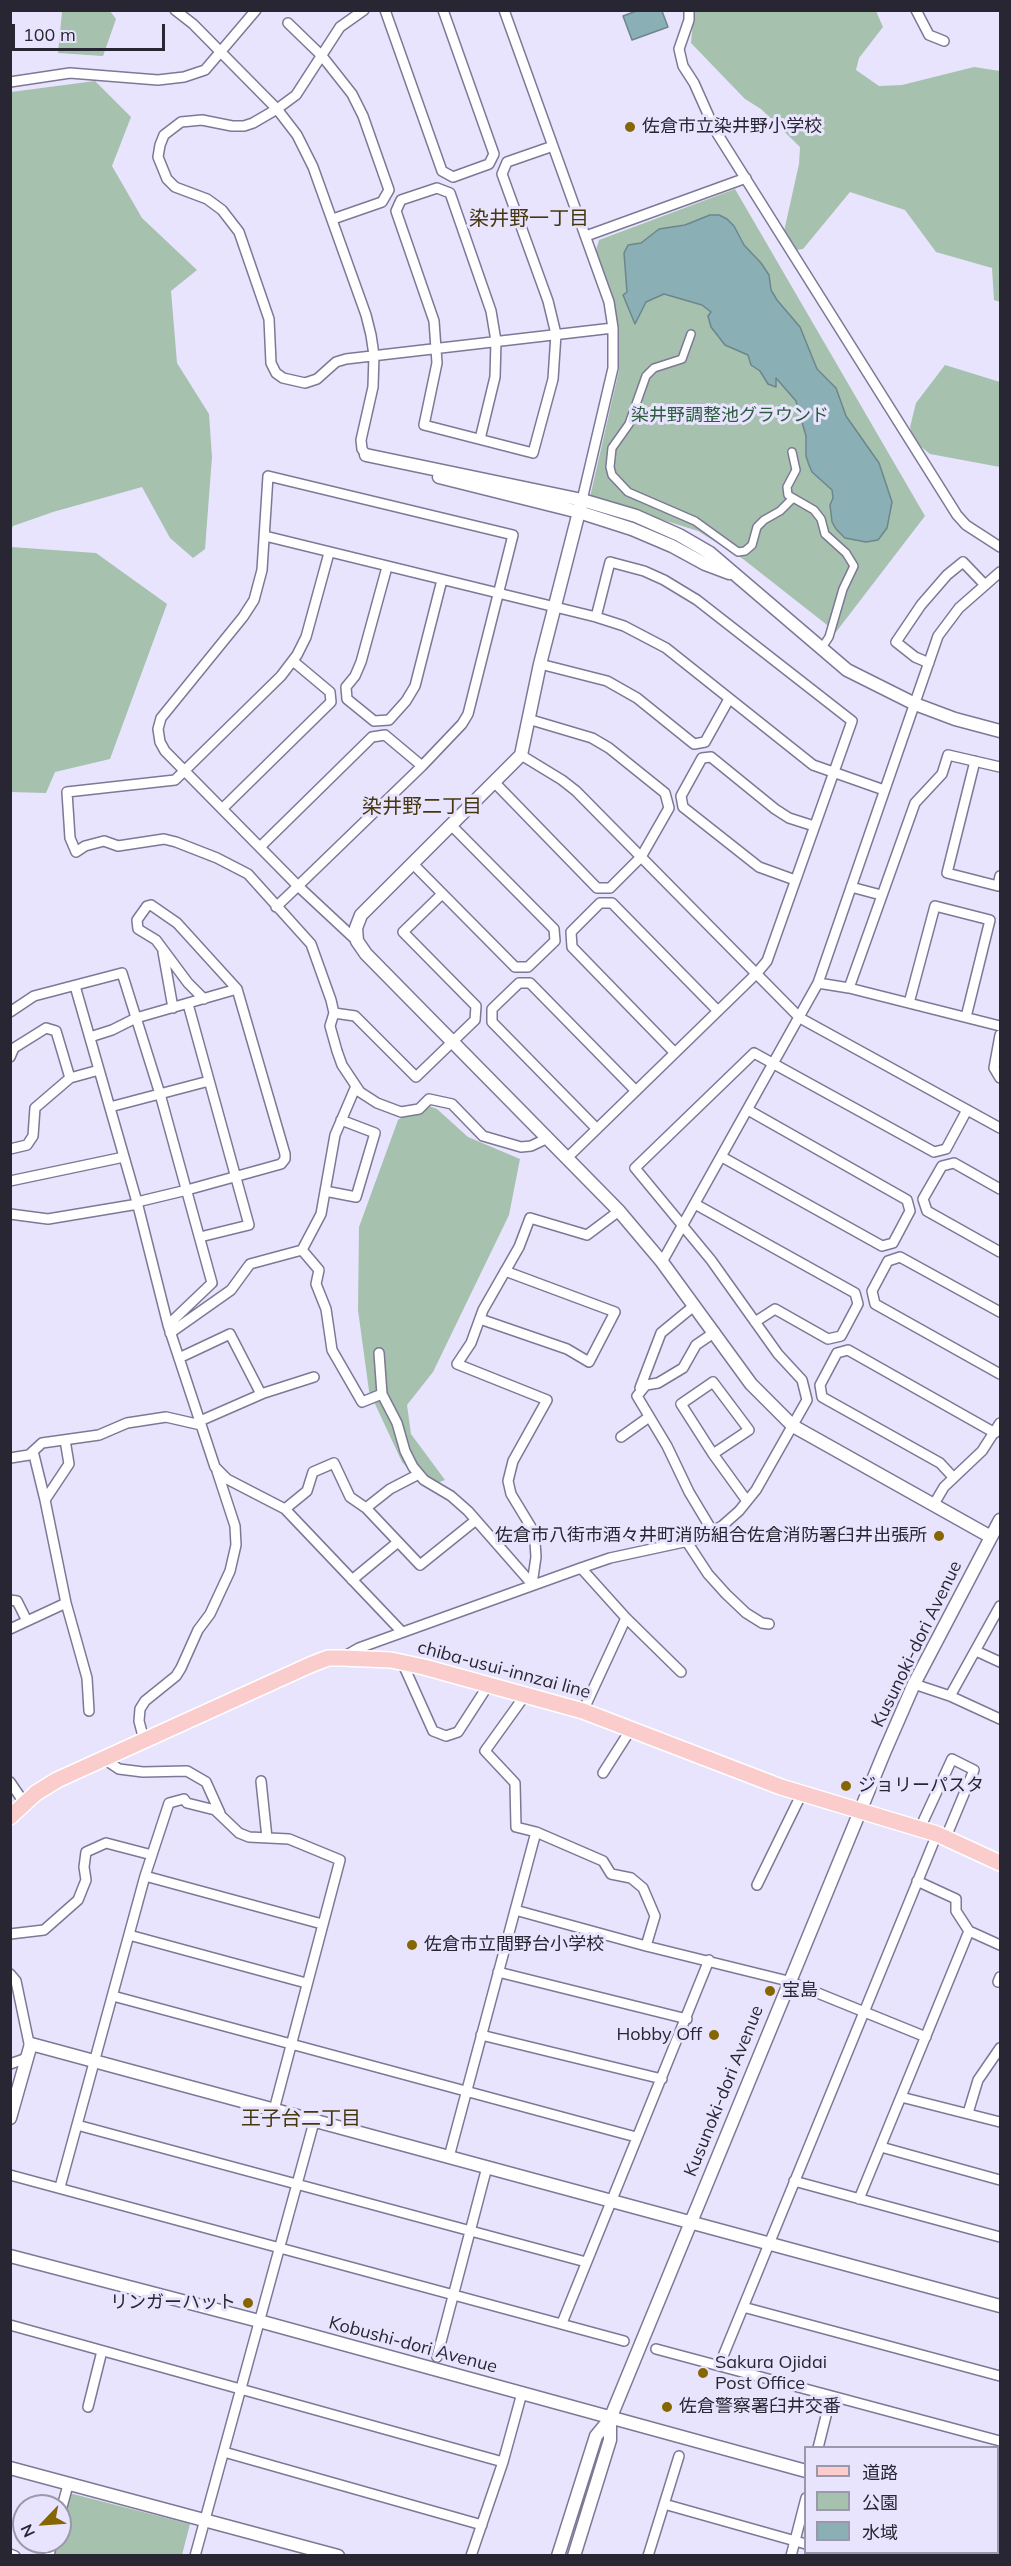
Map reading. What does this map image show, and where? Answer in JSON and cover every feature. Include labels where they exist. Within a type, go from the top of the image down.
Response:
[{"type":"main road","name":"chiba-usui-innzai line","points":[[10,1817],[57,1780],[310,1665],[328,1659],[343,1658],[402,1662],[583,1711],[727,1767],[802,1793],[941,1835],[1000,1863]]},
{"type":"street","points":[[175,10],[221,51],[277,109],[305,149],[333,219],[366,315],[374,355],[373,387],[361,440],[362,449],[366,455],[458,482],[580,506],[705,564],[736,575],[847,670],[915,704],[955,719],[1000,730]]},
{"type":"street","points":[[10,81],[70,73],[158,81],[184,77],[206,70],[256,10]]},
{"type":"street","points":[[364,10],[340,27],[296,95],[277,109],[244,126],[202,120],[181,122],[164,135],[160,145],[158,157],[167,179],[175,187],[207,199],[222,210],[239,232],[269,319],[271,363],[276,373],[283,378],[305,383],[317,380],[336,362],[374,355],[613,328]]},
{"type":"street","points":[[385,10],[442,171],[453,177],[489,164],[494,153],[443,10]]},
{"type":"street","points":[[357,941],[356,928],[361,915],[521,755],[540,664],[613,368],[613,328],[609,302],[504,10]]},
{"type":"street","points":[[689,10],[689,20],[679,49],[683,66],[694,83],[715,130],[957,515],[966,525],[1000,547]]},
{"type":"street","points":[[916,10],[929,36],[944,41]]},
{"type":"street","points":[[288,23],[339,74],[356,101],[389,190],[382,202],[333,219]]},
{"type":"street","points":[[480,439],[495,377],[496,341],[491,311],[450,194],[437,188],[401,200],[396,211],[434,321],[438,347],[435,380],[424,425],[533,453],[553,378],[556,334],[548,301],[502,174],[507,162],[553,146]]},
{"type":"street","points":[[586,236],[746,178]]},
{"type":"street","points":[[691,334],[682,359],[654,368],[646,376],[629,424],[612,448],[610,467],[612,475],[628,492],[695,521],[738,552],[745,551],[752,545],[757,527],[780,511],[792,499]]},
{"type":"street","points":[[792,452],[796,470],[787,487],[788,495],[814,510],[821,519],[825,534],[846,553],[854,566],[843,589],[829,637],[821,649]]},
{"type":"street","points":[[276,907],[298,886],[422,766],[453,735],[468,714],[513,535],[268,476],[266,536],[262,570],[254,600],[243,617],[161,718],[158,729],[160,742],[184,772],[298,886],[357,941],[366,954],[619,1210],[695,1305],[751,1384],[793,1426],[996,1540]]},
{"type":"street","points":[[266,536],[596,617],[624,626],[666,648],[813,765],[884,790]]},
{"type":"street","points":[[329,553],[306,637],[293,661],[281,676],[175,780],[67,792],[70,838],[76,852],[85,846],[104,841],[118,846],[164,839],[217,858],[248,874],[311,944],[325,980],[334,1013],[330,1026],[337,1051],[342,1065],[360,1092],[377,1103],[401,1112],[419,1109],[429,1099],[452,1104],[483,1136],[522,1147],[531,1146],[548,1138]]},
{"type":"street","points":[[568,1158],[756,975],[767,961],[852,721],[690,595],[644,571],[610,562],[596,617]]},
{"type":"street","points":[[929,663],[915,657],[896,642],[921,605],[947,575],[963,562],[985,585]]},
{"type":"street","points":[[387,567],[361,662],[346,687],[346,699],[374,721],[389,720],[406,701],[415,686],[442,580]]},
{"type":"street","points":[[662,1262],[818,983],[939,636],[959,608],[1000,572]]},
{"type":"street","points":[[222,809],[331,702],[330,692],[293,661]]},
{"type":"street","points":[[540,664],[606,681],[637,698],[694,744],[705,742],[729,699]]},
{"type":"street","points":[[495,783],[597,888],[610,888],[641,857],[669,808],[665,793],[609,748],[592,738],[528,719]]},
{"type":"street","points":[[260,847],[372,738],[385,735],[422,766]]},
{"type":"street","points":[[521,755],[576,791],[800,1018],[1000,1128]]},
{"type":"street","points":[[849,988],[915,803],[942,774],[948,755],[1000,767]]},
{"type":"street","points":[[795,880],[759,867],[683,807],[681,796],[702,758],[711,757],[775,809],[789,818],[814,826]]},
{"type":"street","points":[[975,761],[947,873],[998,886],[1000,876]]},
{"type":"street","points":[[412,863],[515,967],[528,967],[555,941],[554,929],[451,825]]},
{"type":"street","points":[[851,887],[881,895]]},
{"type":"street","points":[[334,1013],[355,1016],[416,1077],[476,1020],[476,1006],[403,932],[442,894]]},
{"type":"street","points":[[675,1053],[572,947],[571,932],[600,903],[612,903],[718,1011]]},
{"type":"street","points":[[10,1215],[48,1219],[137,1203],[281,1164],[285,1154],[237,989],[177,923],[151,905],[147,906],[137,920],[138,929],[156,940],[163,952],[204,999]]},
{"type":"street","points":[[909,1003],[935,906],[990,920],[966,1017]]},
{"type":"street","points":[[163,952],[173,1008]]},
{"type":"street","points":[[10,1012],[34,996],[122,973],[160,1094],[212,1283],[169,1329]]},
{"type":"street","points":[[597,1130],[492,1022],[492,1009],[519,983],[530,983],[636,1091]]},
{"type":"street","points":[[818,983],[849,988],[1000,1026]]},
{"type":"street","points":[[75,986],[137,1203],[169,1329],[235,1526],[236,1545],[231,1571],[210,1614],[198,1630],[182,1668],[176,1676],[145,1701],[140,1709],[139,1720],[144,1740]]},
{"type":"street","points":[[90,1037],[112,1030],[136,1018],[237,989]]},
{"type":"street","points":[[188,1004],[249,1225],[200,1238]]},
{"type":"street","points":[[10,1057],[14,1048],[46,1028],[56,1031],[70,1078]]},
{"type":"street","points":[[1000,1035],[993,1068],[1000,1078]]},
{"type":"street","points":[[343,1658],[359,1647],[532,1584],[610,1558],[687,1542],[713,1532],[739,1511],[747,1501],[807,1400],[802,1380],[778,1354],[711,1260],[635,1168],[754,1053],[934,1152],[946,1149],[968,1110]]},
{"type":"street","points":[[10,1149],[27,1145],[33,1136],[35,1108],[70,1078],[99,1070]]},
{"type":"street","points":[[110,1107],[209,1081]]},
{"type":"street","points":[[169,1329],[231,1290],[250,1264],[302,1250],[321,1214],[335,1136],[356,1086]]},
{"type":"street","points":[[722,1157],[882,1246],[893,1243],[910,1211],[907,1200],[748,1110]]},
{"type":"street","points":[[325,1191],[356,1197],[375,1133],[341,1120]]},
{"type":"street","points":[[10,1181],[124,1157]]},
{"type":"street","points":[[1000,1189],[954,1162],[942,1166],[923,1199],[927,1211],[1000,1252]]},
{"type":"street","points":[[695,1204],[855,1293],[858,1304],[841,1336],[828,1339],[775,1308],[755,1322]]},
{"type":"street","points":[[532,1584],[536,1557],[535,1542],[531,1527],[511,1494],[508,1481],[513,1461],[547,1400],[458,1364],[471,1343],[480,1319],[519,1247],[530,1218],[587,1235],[619,1210]]},
{"type":"street","points":[[302,1250],[319,1270],[316,1284],[326,1309],[332,1350],[362,1402],[382,1394]]},
{"type":"street","points":[[1000,1312],[900,1257],[888,1260],[872,1291],[874,1304],[1000,1374]]},
{"type":"street","points":[[480,1319],[567,1350],[590,1362],[615,1312],[505,1271]]},
{"type":"street","points":[[637,1396],[661,1334],[695,1305]]},
{"type":"street","points":[[637,1396],[646,1385],[658,1383],[683,1368],[696,1345],[715,1332]]},
{"type":"street","points":[[179,1358],[230,1334],[261,1394]]},
{"type":"street","points":[[953,1477],[940,1463],[822,1396],[820,1385],[837,1353],[848,1350],[995,1432]]},
{"type":"street","points":[[379,1353],[382,1394],[397,1423],[405,1450],[419,1474],[437,1490],[451,1496],[476,1520],[532,1584]]},
{"type":"street","points":[[10,1458],[29,1455],[42,1443],[99,1435],[127,1424],[166,1417],[201,1423],[261,1394],[314,1377]]},
{"type":"street","points":[[713,1454],[749,1430],[713,1382],[681,1404],[713,1454],[747,1501]]},
{"type":"street","points":[[637,1396],[713,1532]]},
{"type":"street","points":[[621,1437],[649,1417]]},
{"type":"street","points":[[934,1504],[953,1477],[982,1451],[1000,1423]]},
{"type":"street","points":[[45,1500],[69,1464],[65,1440]]},
{"type":"street","points":[[33,1451],[66,1603],[87,1678],[89,1711]]},
{"type":"street","points":[[285,1509],[307,1491],[313,1472],[334,1462],[350,1497],[366,1508],[420,1565],[476,1520]]},
{"type":"street","points":[[215,1467],[227,1479],[285,1509],[402,1632]]},
{"type":"street","points":[[366,1508],[390,1490],[419,1474]]},
{"type":"street","name":"Kusunoki-dori Avenue","points":[[558,2556],[596,2436],[610,2419],[860,1809],[914,1684],[996,1540],[1000,1520]]},
{"type":"street","points":[[352,1580],[398,1542]]},
{"type":"street","points":[[687,1542],[708,1574],[726,1594],[746,1613],[762,1623],[769,1624]]},
{"type":"street","points":[[581,1568],[626,1618],[681,1672]]},
{"type":"street","points":[[10,1600],[17,1600],[27,1621]]},
{"type":"street","points":[[10,1629],[66,1603]]},
{"type":"street","points":[[950,1696],[1000,1606]]},
{"type":"street","points":[[583,1711],[626,1618]]},
{"type":"street","points":[[976,1651],[1000,1662]]},
{"type":"street","points":[[402,1662],[433,1731],[447,1736],[458,1732],[489,1684]]},
{"type":"street","points":[[914,1684],[950,1696],[1000,1719]]},
{"type":"street","points":[[526,1694],[485,1751],[515,1783],[516,1827],[536,1832],[603,1861],[611,1874],[631,1878],[643,1888],[655,1916],[646,1946]]},
{"type":"street","points":[[603,1773],[631,1729]]},
{"type":"street","points":[[104,1759],[119,1769],[143,1772],[187,1771],[206,1782],[221,1815]]},
{"type":"street","points":[[719,2366],[917,1881],[974,1770],[952,1759],[920,1828]]},
{"type":"street","points":[[261,1781],[267,1838]]},
{"type":"street","points":[[10,1782],[25,1804]]},
{"type":"street","points":[[757,1885],[802,1793]]},
{"type":"street","points":[[60,2187],[145,1876],[169,1803],[184,1800],[187,1803],[215,1809],[239,1833],[249,1837],[289,1839],[340,1860],[274,2110]]},
{"type":"street","points":[[449,2157],[536,1832]]},
{"type":"street","points":[[10,1934],[44,1930],[78,1900],[86,1880],[84,1867],[86,1852],[106,1843],[152,1855]]},
{"type":"street","points":[[145,1876],[322,1924]]},
{"type":"street","points":[[917,1881],[956,1899],[956,1911],[969,1931],[1000,1945]]},
{"type":"street","points":[[515,1910],[646,1946],[788,1981],[926,2037]]},
{"type":"street","points":[[860,2199],[969,1931]]},
{"type":"street","points":[[129,1935],[306,1983]]},
{"type":"street","points":[[562,2323],[613,2202],[636,2137],[687,2019],[709,1960]]},
{"type":"street","points":[[498,1972],[687,2019]]},
{"type":"street","points":[[10,1974],[16,1981],[28,2053]]},
{"type":"street","points":[[113,1996],[636,2137]]},
{"type":"street","points":[[481,2035],[662,2079]]},
{"type":"street","points":[[10,2118],[31,2044],[1000,2306]]},
{"type":"street","points":[[968,2113],[978,2080],[1000,2048]]},
{"type":"street","points":[[10,2064],[28,2053]]},
{"type":"street","points":[[901,2097],[1000,2122]]},
{"type":"street","points":[[195,2556],[314,2122]]},
{"type":"street","points":[[77,2125],[586,2262]]},
{"type":"street","points":[[880,2147],[1000,2180]]},
{"type":"street","points":[[437,2357],[487,2167]]},
{"type":"street","points":[[10,2175],[281,2246],[624,2341]]},
{"type":"street","points":[[794,2181],[1000,2237]]},
{"type":"street","name":"Kobushi-dori Avenue","points":[[10,2256],[259,2321],[804,2470]]},
{"type":"street","points":[[743,2307],[1000,2376]]},
{"type":"street","points":[[10,2325],[503,2462]]},
{"type":"street","points":[[656,2349],[1000,2441]]},
{"type":"street","points":[[88,2407],[102,2351]]},
{"type":"street","points":[[471,2556],[503,2462],[522,2393]]},
{"type":"street","points":[[818,2446],[831,2396]]},
{"type":"street","name":"Kusunoki-dori Avenue","points":[[574,2556],[610,2439],[610,2419]]},
{"type":"street","points":[[224,2452],[482,2525]]},
{"type":"street","points":[[648,2556],[679,2456]]},
{"type":"street","points":[[10,2468],[338,2556]]},
{"type":"street","points":[[66,2494],[68,2485]]},
{"type":"street","points":[[664,2504],[804,2544]]},
{"type":"street","points":[[791,2556],[804,2505]]},
{"type":"street","points":[[10,2554],[15,2556]]},
{"type":"green space","points":[[28,11],[110,11],[116,19],[103,56],[58,53],[62,12]]},
{"type":"green space","points":[[694,11],[876,11],[883,27],[859,58],[856,70],[879,86],[902,85],[974,67],[1000,71],[1000,302],[994,300],[992,268],[936,252],[905,210],[850,192],[803,249],[796,250],[783,236],[799,164],[800,147],[761,109],[745,99],[691,43]]},
{"type":"green space","points":[[95,81],[131,117],[112,166],[142,218],[197,270],[171,291],[177,363],[209,414],[212,457],[205,549],[193,558],[170,538],[142,487],[53,512],[13,526],[11,530],[11,92]]},
{"type":"green space","name":"染井野調整池グラウンド","points":[[735,189],[925,516],[836,632],[743,559],[698,531],[590,497],[619,370],[618,323],[596,250],[599,240]]},
{"type":"green space","points":[[945,365],[1000,382],[1000,467],[930,454],[913,440],[910,427],[916,403]]},
{"type":"green space","points":[[11,547],[96,553],[167,604],[110,759],[55,772],[46,793],[11,792]]},
{"type":"green space","points":[[421,1103],[437,1109],[468,1137],[520,1159],[509,1215],[433,1372],[407,1405],[411,1434],[445,1480],[425,1487],[402,1462],[369,1391],[358,1310],[359,1227],[398,1120]]},
{"type":"green space","points":[[69,2493],[190,2524],[182,2555],[53,2556],[53,2554],[72,2554],[72,2494]]},
{"type":"water","points":[[639,10],[662,11],[668,27],[632,40],[623,16]]},
{"type":"water","points":[[710,215],[719,215],[727,219],[734,226],[744,245],[761,263],[769,275],[771,290],[777,300],[800,327],[817,369],[836,388],[846,416],[879,463],[892,502],[887,528],[878,540],[866,542],[845,538],[836,529],[832,522],[830,505],[833,498],[832,490],[812,472],[809,465],[806,456],[806,436],[796,401],[776,378],[776,387],[768,384],[760,371],[751,365],[748,355],[725,345],[711,327],[708,316],[711,312],[702,305],[664,294],[646,302],[635,324],[623,295],[627,292],[624,253],[628,245],[641,243],[659,229],[685,225]]},
{"type":"place","name":"佐倉市立染井野小学校","points":[[630,127]]},
{"type":"place","name":"佐倉市八街市酒々井町消防組合佐倉消防署臼井出張所","points":[[939,1536]]},
{"type":"place","name":"ジョリーパスタ","points":[[846,1786]]},
{"type":"place","name":"佐倉市立間野台小学校","points":[[412,1945]]},
{"type":"place","name":"宝島","points":[[770,1991]]},
{"type":"place","name":"Hobby Off","points":[[714,2035]]},
{"type":"place","name":"リンガーハット","points":[[248,2303]]},
{"type":"place","name":"Sakura Ojidai Post Office","points":[[703,2373]]},
{"type":"place","name":"佐倉警察署臼井交番","points":[[667,2407]]},
{"type":"district","name":"染井野一丁目","points":[[529,219]]},
{"type":"district","name":"染井野二丁目","points":[[422,807]]},
{"type":"district","name":"王子台二丁目","points":[[301,2119]]}]
